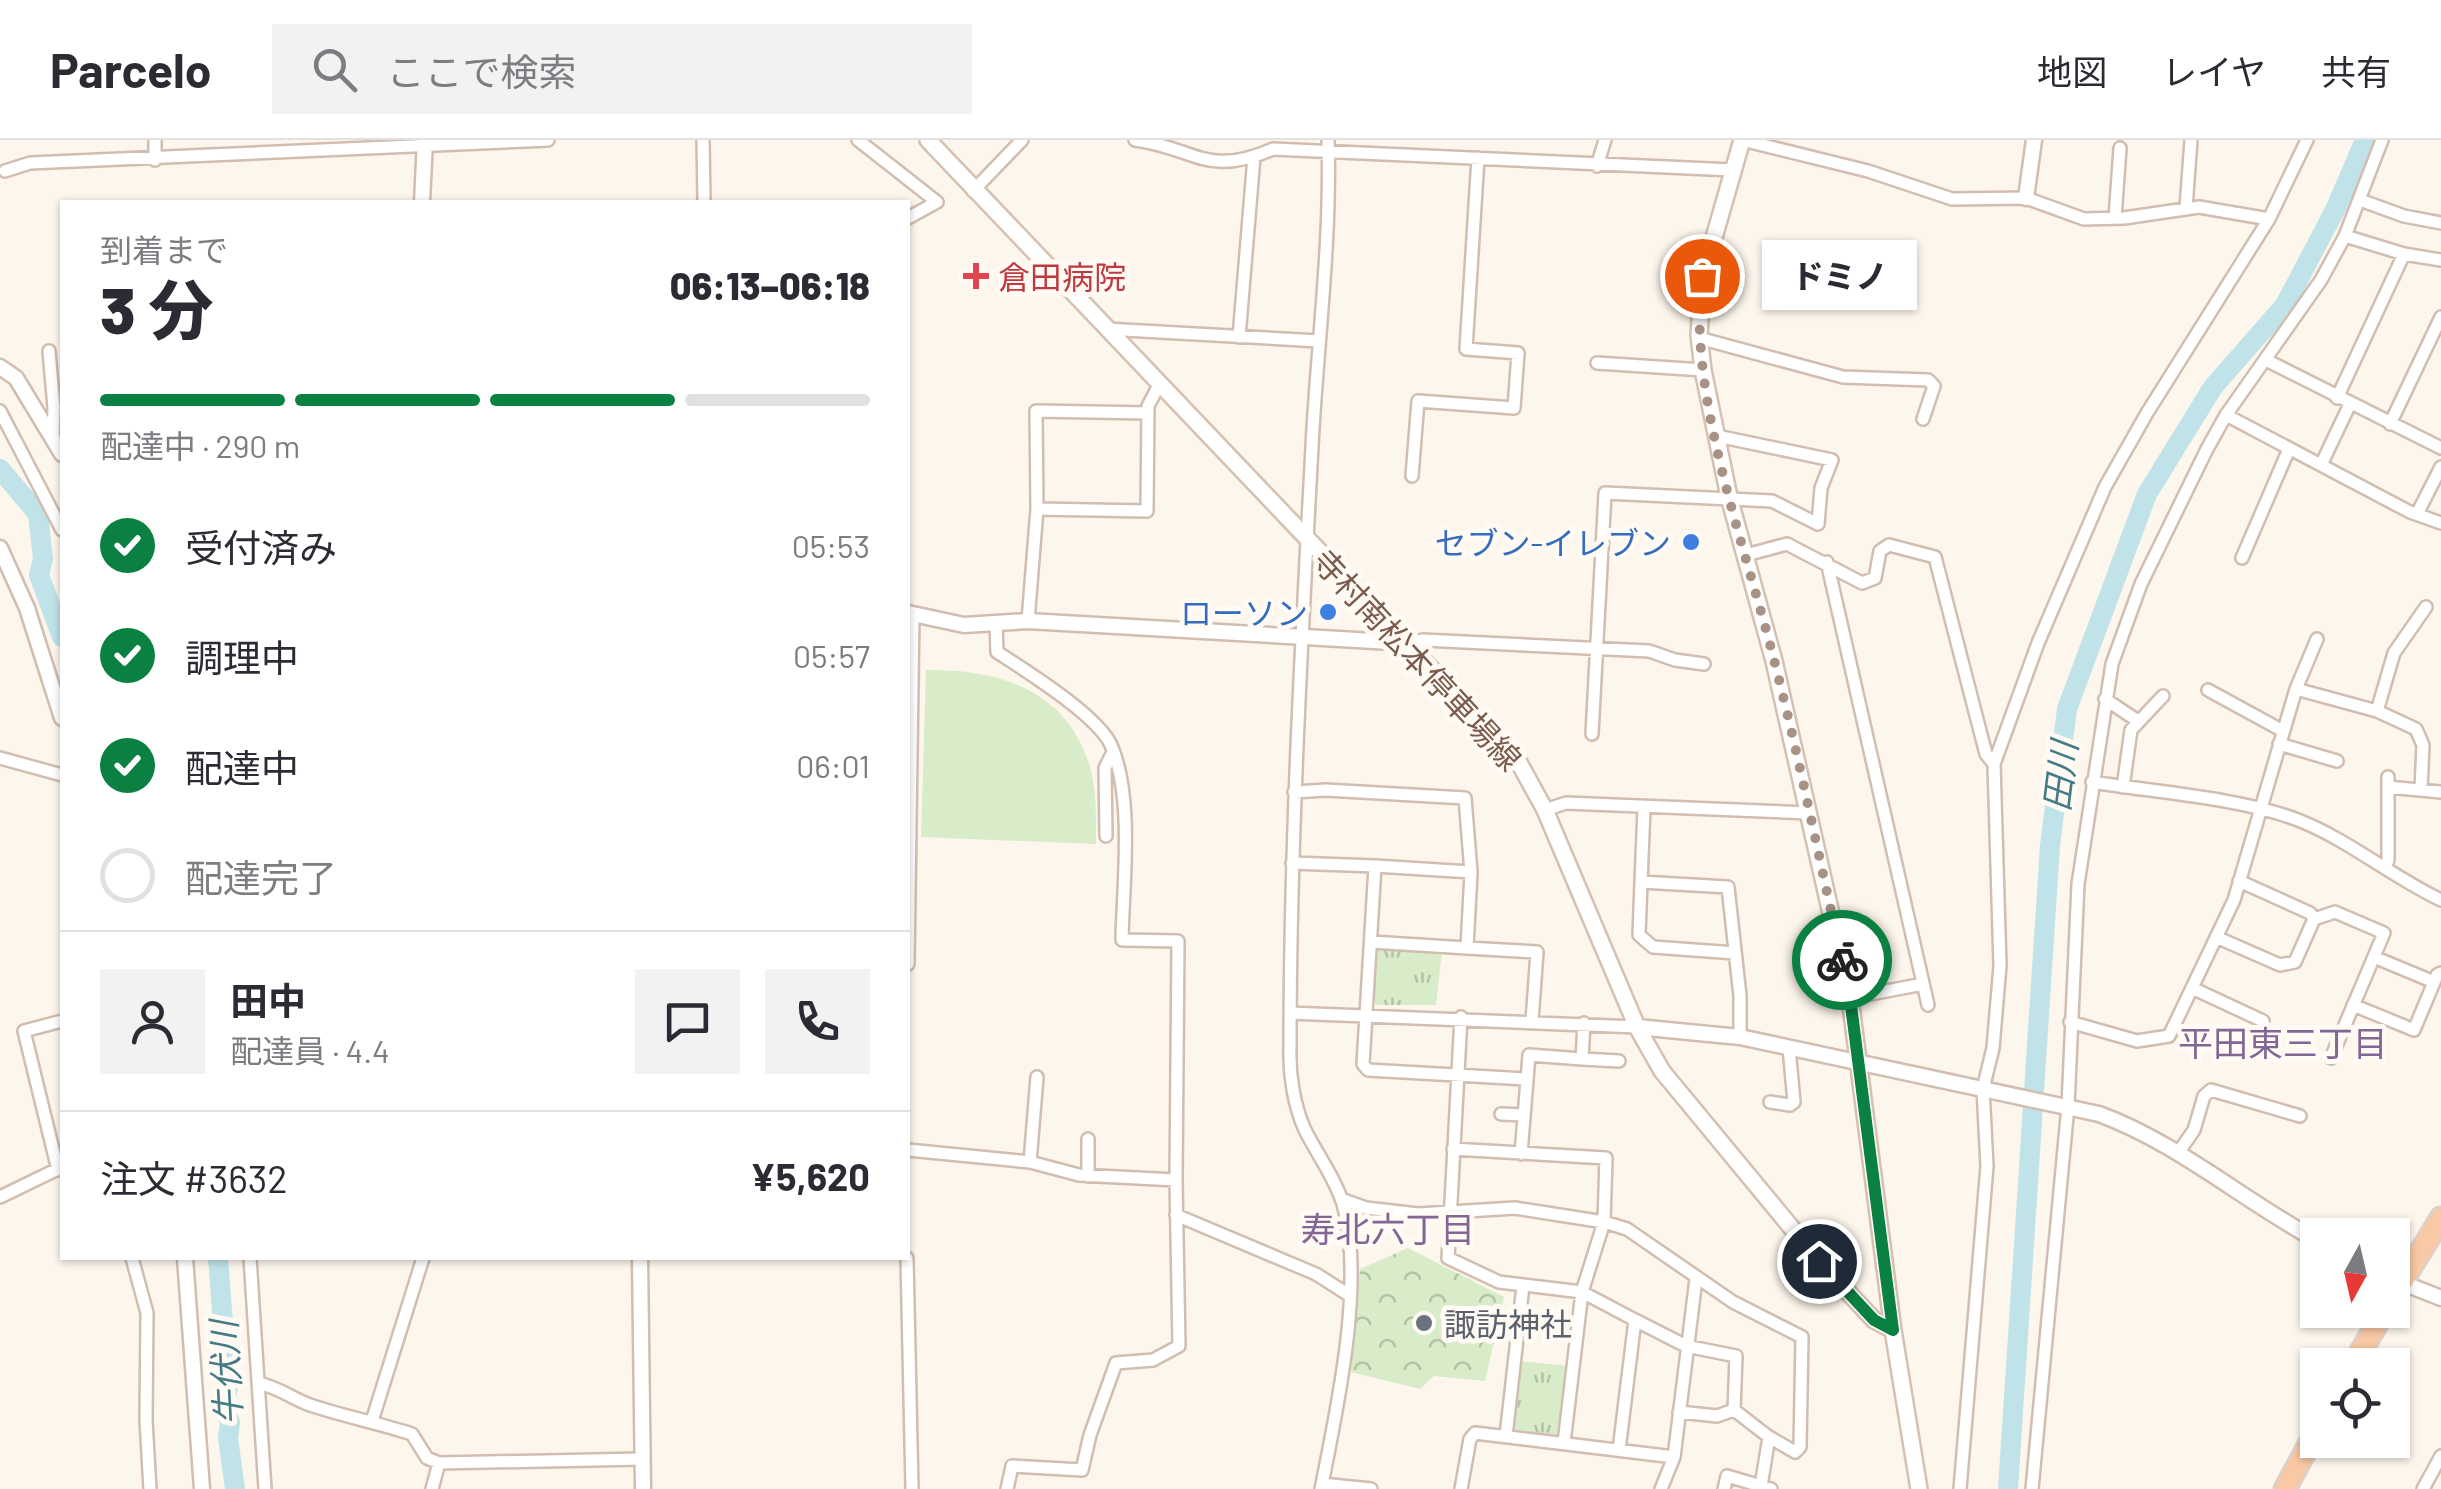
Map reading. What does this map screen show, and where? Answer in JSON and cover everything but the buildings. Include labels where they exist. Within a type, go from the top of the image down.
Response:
[{"type":"highway","points":[[2410,1266],[2441,1218]]},
{"type":"highway","points":[[2285,1489],[2302,1458]]},
{"type":"main road","name":"寺村南松本停車場線","points":[[928,140],[1518,760],[1545,810],[1637,1026],[1662,1071],[1819,1261],[1874,1320],[1893,1330]]},
{"type":"main road","points":[[1742,140],[1707,252],[1700,294],[1703,370],[1729,497],[1809,813],[1850,998],[1918,1489]]},
{"type":"street","points":[[154,140],[155,160]]},
{"type":"street","points":[[5,170],[30,162],[155,160],[425,143],[548,140]]},
{"type":"street","points":[[703,140],[704,200]]},
{"type":"street","points":[[858,140],[937,202],[910,217]]},
{"type":"street","points":[[973,190],[1022,140]]},
{"type":"street","points":[[1134,140],[1163,145],[1212,163],[1254,157],[1273,149],[1328,146],[1597,166],[1732,170]]},
{"type":"street","points":[[1597,166],[1605,140]]},
{"type":"street","points":[[1742,140],[1868,171],[1952,199],[2026,198],[2084,218],[2186,208],[2232,210],[2269,219]]},
{"type":"street","points":[[2026,198],[2034,140]]},
{"type":"street","points":[[2186,208],[2191,140]]},
{"type":"street","points":[[1960,1489],[1987,1166],[1987,1090],[2000,966],[1994,764],[2038,643],[2105,487],[2269,219],[2307,140]]},
{"type":"street","points":[[2032,1489],[2078,884],[2115,653],[2140,584],[2226,416],[2322,280],[2345,236],[2382,140]]},
{"type":"street","points":[[422,200],[425,143]]},
{"type":"street","points":[[1328,146],[1294,792],[1290,1054],[1304,1126],[1341,1199],[1348,1226],[1349,1295],[1340,1378],[1321,1487],[1371,1489]]},
{"type":"street","points":[[2114,218],[2120,148]]},
{"type":"street","points":[[1239,337],[1254,157]]},
{"type":"street","points":[[1412,476],[1418,401],[1514,408],[1518,352],[1466,349],[1478,158]]},
{"type":"street","points":[[2360,200],[2404,216],[2441,223]]},
{"type":"street","points":[[2345,236],[2404,254],[2441,260]]},
{"type":"street","points":[[2321,465],[2404,254]]},
{"type":"street","points":[[2390,424],[2441,318]]},
{"type":"street","points":[[1106,329],[1319,342]]},
{"type":"street","points":[[1699,338],[1843,378],[1928,380],[1934,386],[1923,420]]},
{"type":"street","points":[[49,351],[54,408],[52,439]]},
{"type":"street","points":[[2266,360],[2441,448]]},
{"type":"street","points":[[1597,363],[1703,370]]},
{"type":"street","points":[[0,367],[16,378],[60,451]]},
{"type":"street","points":[[1037,509],[1148,510],[1148,413],[1159,385]]},
{"type":"street","points":[[0,411],[60,526]]},
{"type":"street","points":[[1028,621],[1037,509],[1036,411],[1148,413]]},
{"type":"street","points":[[2226,416],[2441,523]]},
{"type":"street","points":[[1591,734],[1604,493],[1772,501],[1818,524],[1821,488],[1832,460],[1716,436]]},
{"type":"street","points":[[2242,558],[2288,449]]},
{"type":"street","points":[[2417,514],[2441,467]]},
{"type":"street","points":[[1746,555],[1787,544],[1862,582],[1874,578],[1880,551],[1889,545],[1935,557],[1986,754],[1994,764]]},
{"type":"street","points":[[0,548],[27,608],[60,712]]},
{"type":"street","points":[[1827,562],[1928,1004]]},
{"type":"street","points":[[2378,711],[2394,653],[2426,607]]},
{"type":"street","points":[[910,614],[964,625],[1028,621],[1409,643],[1423,640],[1649,650],[1675,660],[1704,664]]},
{"type":"street","points":[[996,624],[997,652],[1086,717],[1110,743],[1122,785],[1122,940],[1178,942],[1179,1346],[1153,1360],[1116,1363],[1082,1470],[1012,1466],[1007,1489]]},
{"type":"street","points":[[2070,1022],[2137,1042],[2169,1036],[2239,881],[2296,689],[2317,639]]},
{"type":"street","points":[[2296,689],[2378,711],[2416,729],[2423,744],[2420,789]]},
{"type":"street","points":[[2208,690],[2281,738],[2337,761]]},
{"type":"street","points":[[2122,787],[2132,730],[2163,696]]},
{"type":"street","points":[[2106,699],[2138,721]]},
{"type":"street","points":[[1106,836],[1105,768],[1113,752]]},
{"type":"street","points":[[0,758],[60,774]]},
{"type":"street","points":[[2092,782],[2258,809],[2296,819],[2441,900]]},
{"type":"street","points":[[2385,868],[2388,782],[2441,792]]},
{"type":"street","points":[[1294,792],[1326,790],[1465,798],[1471,872],[1467,948]]},
{"type":"street","points":[[1545,810],[1566,803],[1809,813]]},
{"type":"street","points":[[1644,808],[1638,936],[1653,947],[1735,953]]},
{"type":"street","points":[[1292,863],[1471,872]]},
{"type":"street","points":[[1374,866],[1363,1064],[1368,1070],[1526,1079]]},
{"type":"street","points":[[2239,881],[2310,913],[2314,920]]},
{"type":"street","points":[[1641,882],[1728,887],[1740,996],[1740,1037]]},
{"type":"street","points":[[2216,938],[2280,966],[2295,962],[2314,920],[2334,912],[2384,933],[2331,1058]]},
{"type":"street","points":[[1371,942],[1537,952],[1532,1020]]},
{"type":"street","points":[[2354,1004],[2414,1030],[2437,977],[2374,957]]},
{"type":"street","points":[[1850,998],[1923,984]]},
{"type":"street","points":[[2192,988],[2263,1021]]},
{"type":"street","points":[[1290,1013],[1532,1020],[1740,1037],[2064,1104],[2131,1125],[2300,1231]]},
{"type":"street","points":[[1461,1018],[1448,1258],[1498,1282],[1582,1292],[1686,1346],[1736,1356],[1734,1410]]},
{"type":"street","points":[[0,1197],[60,1168],[24,1031],[60,1022]]},
{"type":"street","points":[[1582,1059],[1584,1023]]},
{"type":"street","points":[[1770,1102],[1794,1102],[1789,1048]]},
{"type":"street","points":[[1521,1154],[1529,1055],[1619,1061]]},
{"type":"street","points":[[1030,1162],[1037,1077]]},
{"type":"street","points":[[2178,1153],[2194,1130],[2204,1096],[2211,1090],[2300,1116]]},
{"type":"street","points":[[1501,1114],[1524,1115]]},
{"type":"street","points":[[1088,1139],[1088,1176]]},
{"type":"street","points":[[1453,1149],[1606,1158],[1604,1222],[1582,1292],[1564,1443]]},
{"type":"street","points":[[910,1150],[1030,1162],[1088,1176],[1176,1180]]},
{"type":"street","points":[[1341,1199],[1366,1208],[1418,1214],[1516,1208],[1626,1229],[1733,1302],[1802,1337],[1800,1447],[1795,1452],[1734,1410]]},
{"type":"street","points":[[1176,1215],[1316,1274],[1349,1295]]},
{"type":"street","points":[[133,1260],[147,1313],[150,1489]]},
{"type":"street","points":[[185,1260],[202,1489]]},
{"type":"street","points":[[250,1260],[264,1489]]},
{"type":"street","points":[[372,1421],[422,1260]]},
{"type":"street","points":[[640,1260],[644,1489]]},
{"type":"street","points":[[908,1260],[912,1489]]},
{"type":"street","points":[[1661,1489],[1674,1457],[1696,1279]]},
{"type":"street","points":[[1506,1436],[1523,1286]]},
{"type":"street","points":[[2410,1290],[2441,1298]]},
{"type":"street","points":[[1618,1450],[1635,1320]]},
{"type":"street","points":[[258,1384],[277,1386],[294,1400],[412,1434],[427,1458],[439,1463],[644,1458]]},
{"type":"street","points":[[1679,1412],[1717,1416],[1734,1410]]},
{"type":"street","points":[[1461,1489],[1470,1439],[1476,1433],[1674,1457]]},
{"type":"street","points":[[1724,1489],[1727,1476],[1766,1487],[1769,1437]]},
{"type":"street","points":[[2423,1489],[2441,1456]]},
{"type":"street","points":[[432,1489],[439,1463]]},
{"type":"green space","points":[[926,670],[1003,680],[1047,702],[1065,719],[1090,767],[1096,844],[921,837]]},
{"type":"green space","points":[[1379,948],[1442,951],[1436,1005],[1377,1005],[1372,999],[1375,952]]},
{"type":"green space","points":[[1408,1248],[1504,1297],[1485,1381],[1434,1376],[1420,1389],[1351,1372],[1360,1269]]},
{"type":"green space","points":[[1520,1361],[1568,1366],[1560,1433],[1555,1437],[1516,1434],[1512,1427]]},
{"type":"waterway","name":"田川","points":[[2008,1489],[2050,846],[2067,709],[2147,494],[2213,387],[2285,305],[2335,210],[2365,140]]},
{"type":"waterway","name":"牛伏川","points":[[0,469],[38,514],[43,559],[39,575],[60,632]]},
{"type":"waterway","name":"牛伏川","points":[[218,1260],[228,1388],[223,1406],[230,1422],[228,1438],[235,1489]]},
{"type":"way so far","points":[[1702,276],[1699,336],[1716,436],[1774,661],[1842,960]]},
{"type":"place","name":"倉田病院","points":[[976,276]]},
{"type":"place","name":"ドミノ","points":[[1702,276]]},
{"type":"place","name":"セブン-イレブン","points":[[1691,542]]},
{"type":"place","name":"ローソン","points":[[1328,612]]},
{"type":"place","name":"諏訪神社","points":[[1424,1323]]},
{"type":"district","name":"平田東三丁目","points":[[2283,1042]]},
{"type":"district","name":"寿北六丁目","points":[[1388,1228]]},
{"type":"route","points":[[1819,1261],[1874,1320],[1893,1330],[1842,960]]}]
